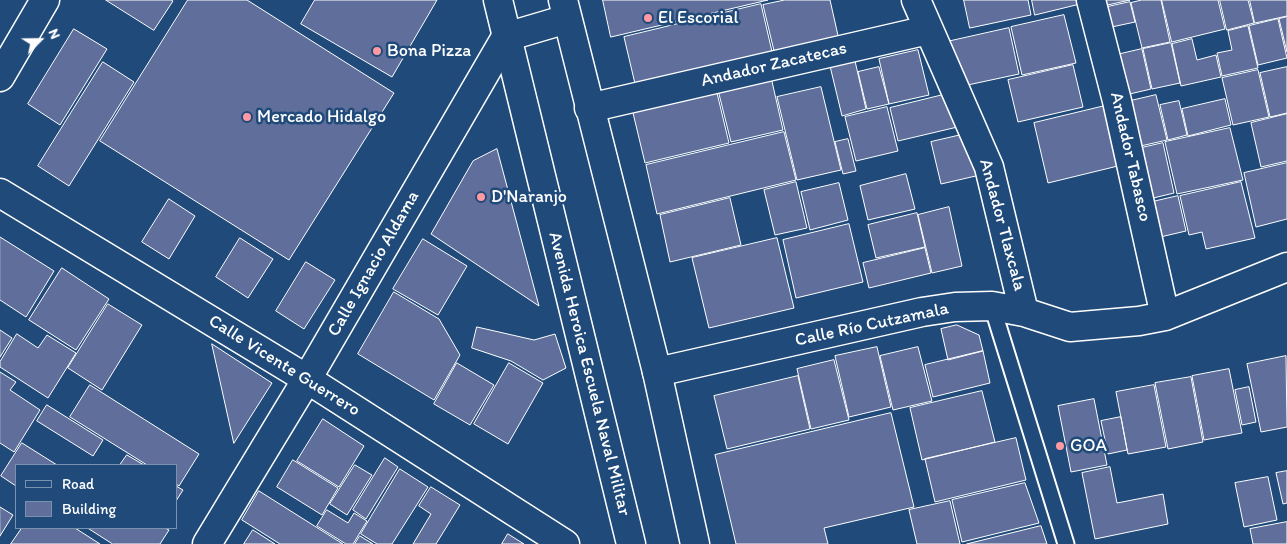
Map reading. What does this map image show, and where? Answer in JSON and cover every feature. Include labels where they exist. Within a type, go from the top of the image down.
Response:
[{"type":"street","points":[[0,77],[45,0]]},
{"type":"street","name":"Avenida Heroica Escuela Naval Militar","points":[[498,0],[631,544]]},
{"type":"street","points":[[916,0],[928,30]]},
{"type":"street","name":"Andador Tabasco","points":[[1091,0],[1117,101],[1166,316]]},
{"type":"street","points":[[506,37],[565,9],[657,372],[695,544]]},
{"type":"street","name":"Andador Zacatecas","points":[[590,108],[928,30]]},
{"type":"street","name":"Andador Tlaxcala","points":[[928,30],[989,167],[1024,312]]},
{"type":"street","name":"Calle Ignacio Aldama","points":[[207,544],[307,379],[506,37]]},
{"type":"street","name":"Calle Vicente Guerrero","points":[[0,193],[307,379],[566,544]]},
{"type":"street","name":"Calle Río Cutzamala","points":[[657,372],[922,312],[955,307],[992,306],[1024,312],[1070,327],[1139,321],[1166,316],[1287,267]]},
{"type":"lane","name":"Andador Tlaxcala","points":[[992,306],[1066,544]]},
{"type":"building","points":[[106,0],[171,0],[173,1],[154,30]]},
{"type":"building","name":"Mercado Hidalgo","points":[[188,0],[247,0],[394,93],[289,260],[100,141]]},
{"type":"building","name":"Bona Pizza","points":[[315,0],[437,0],[392,77],[301,24]]},
{"type":"building","name":"El Escorial","points":[[603,0],[768,0],[611,37]]},
{"type":"building","points":[[785,0],[830,0],[839,40],[775,55],[763,5]]},
{"type":"building","points":[[964,0],[1028,0],[1031,15],[970,28]]},
{"type":"building","points":[[1032,0],[1079,0],[1080,4],[1035,15]]},
{"type":"building","points":[[1101,0],[1130,0],[1103,6]]},
{"type":"building","points":[[1142,0],[1161,0],[1170,42],[1142,48],[1131,3]]},
{"type":"building","points":[[1162,0],[1218,0],[1225,29],[1172,42]]},
{"type":"building","points":[[1220,0],[1248,0],[1254,23],[1227,30]]},
{"type":"building","points":[[1250,0],[1287,0],[1287,16],[1255,23]]},
{"type":"building","points":[[1130,2],[1135,22],[1107,28],[1103,8]]},
{"type":"building","points":[[761,4],[773,56],[636,88],[624,37]]},
{"type":"building","points":[[1064,15],[1076,63],[1022,75],[1011,27]]},
{"type":"building","points":[[1287,17],[1287,52],[1279,19]]},
{"type":"building","points":[[1278,19],[1287,58],[1258,65],[1249,26]]},
{"type":"building","points":[[1248,26],[1258,68],[1222,76],[1217,53],[1232,50],[1228,31]]},
{"type":"building","points":[[1009,28],[1019,74],[963,86],[942,43]]},
{"type":"building","points":[[74,29],[107,49],[60,125],[28,104]]},
{"type":"building","points":[[1192,39],[1197,60],[1216,55],[1221,77],[1181,86],[1172,44]]},
{"type":"building","points":[[1171,43],[1180,83],[1152,89],[1143,49]]},
{"type":"building","points":[[1142,49],[1151,89],[1121,96],[1112,56]]},
{"type":"building","points":[[918,50],[929,95],[889,104],[879,59]]},
{"type":"building","points":[[855,61],[866,109],[842,116],[830,66]]},
{"type":"building","points":[[103,62],[134,82],[69,186],[38,166]]},
{"type":"building","points":[[1073,65],[1083,107],[1018,122],[1008,80]]},
{"type":"building","points":[[879,67],[889,104],[867,109],[858,72]]},
{"type":"building","points":[[1287,67],[1287,113],[1270,117],[1260,73]]},
{"type":"building","points":[[1258,70],[1269,117],[1233,125],[1222,78]]},
{"type":"building","points":[[771,77],[783,130],[731,142],[718,90]]},
{"type":"building","points":[[821,87],[841,170],[797,180],[777,97]]},
{"type":"building","points":[[717,93],[729,143],[645,163],[633,113]]},
{"type":"building","points":[[947,94],[966,125],[898,141],[890,108]]},
{"type":"building","points":[[1156,95],[1167,140],[1132,148],[1122,103]]},
{"type":"building","points":[[1225,99],[1231,125],[1188,136],[1182,109]]},
{"type":"building","points":[[1179,101],[1187,135],[1168,140],[1160,105]]},
{"type":"building","points":[[1109,105],[1122,165],[1048,183],[1034,123]]},
{"type":"building","points":[[887,107],[898,151],[856,161],[845,117]]},
{"type":"building","points":[[1287,114],[1287,161],[1261,167],[1251,123]]},
{"type":"building","points":[[1230,128],[1243,180],[1177,194],[1165,142]]},
{"type":"building","points":[[784,132],[796,180],[657,214],[646,165]]},
{"type":"building","points":[[970,133],[980,175],[941,184],[931,142]]},
{"type":"building","points":[[848,139],[856,171],[843,174],[835,142]]},
{"type":"building","points":[[1163,143],[1174,193],[1145,200],[1133,150]]},
{"type":"building","name":"D'Naranjo","points":[[497,149],[539,306],[431,234],[473,161]]},
{"type":"building","points":[[1287,163],[1287,219],[1256,227],[1244,173]]},
{"type":"building","points":[[906,174],[915,209],[868,220],[860,186]]},
{"type":"building","points":[[796,182],[807,228],[775,235],[764,190]]},
{"type":"building","points":[[1241,182],[1255,238],[1206,249],[1202,232],[1189,235],[1180,196]]},
{"type":"building","points":[[839,183],[848,220],[810,230],[801,192]]},
{"type":"building","points":[[1178,196],[1186,231],[1156,238],[1148,203]]},
{"type":"building","points":[[730,198],[741,245],[670,262],[660,215]]},
{"type":"building","points":[[169,199],[195,216],[169,259],[142,242]]},
{"type":"building","points":[[949,207],[962,266],[932,273],[918,215]]},
{"type":"building","points":[[917,213],[925,247],[876,258],[868,225]]},
{"type":"building","points":[[849,224],[863,282],[796,298],[783,240]]},
{"type":"building","points":[[0,237],[54,271],[26,317],[0,300]]},
{"type":"building","points":[[240,238],[273,259],[248,298],[216,277]]},
{"type":"building","points":[[777,238],[794,308],[709,328],[692,258]]},
{"type":"building","points":[[423,239],[467,266],[438,315],[393,289]]},
{"type":"building","points":[[925,248],[931,273],[869,288],[863,263]]},
{"type":"building","points":[[306,262],[335,280],[304,329],[276,311]]},
{"type":"building","points":[[62,268],[109,299],[76,350],[29,320]]},
{"type":"building","points":[[394,292],[439,319],[460,355],[434,400],[358,354]]},
{"type":"building","points":[[108,304],[142,325],[102,390],[68,368]]},
{"type":"building","points":[[957,325],[979,335],[983,351],[948,360],[941,329]]},
{"type":"building","points":[[477,327],[534,340],[555,334],[566,368],[543,380],[511,361],[472,348]]},
{"type":"building","points":[[0,330],[12,338],[0,357]]},
{"type":"building","points":[[17,334],[38,348],[47,335],[76,353],[48,398],[0,367],[0,362]]},
{"type":"building","points":[[212,344],[272,383],[234,443]]},
{"type":"building","points":[[877,347],[891,407],[849,417],[835,356]]},
{"type":"building","points":[[918,347],[932,401],[893,410],[880,356]]},
{"type":"building","points":[[983,351],[990,383],[933,397],[925,365]]},
{"type":"building","points":[[1286,356],[1287,427],[1261,432],[1247,364]]},
{"type":"building","points":[[834,360],[849,420],[811,429],[797,369]]},
{"type":"building","points":[[457,363],[494,385],[470,425],[434,404]]},
{"type":"building","points":[[509,363],[543,383],[508,444],[474,424]]},
{"type":"building","points":[[1229,369],[1242,433],[1204,440],[1192,376]]},
{"type":"building","points":[[0,372],[16,382],[10,390],[40,410],[14,452],[0,443]]},
{"type":"building","points":[[798,376],[810,429],[727,449],[714,396]]},
{"type":"building","points":[[1191,377],[1203,442],[1168,449],[1155,383]]},
{"type":"building","points":[[90,385],[199,454],[179,486],[178,464],[145,464],[70,417]]},
{"type":"building","points":[[1154,385],[1166,447],[1128,454],[1116,392]]},
{"type":"building","points":[[1249,387],[1256,422],[1242,425],[1235,390]]},
{"type":"building","points":[[982,391],[995,442],[922,460],[910,408]]},
{"type":"building","points":[[1094,399],[1107,465],[1071,472],[1058,406]]},
{"type":"building","points":[[47,405],[103,440],[93,456],[37,421]]},
{"type":"building","points":[[891,413],[914,507],[824,528],[828,544],[736,544],[715,455]]},
{"type":"building","points":[[1121,417],[1127,450],[1108,454],[1101,421]]},
{"type":"building","points":[[323,419],[364,446],[339,487],[297,461]]},
{"type":"building","points":[[1016,438],[1026,480],[935,502],[925,459]]},
{"type":"building","points":[[22,443],[55,464],[15,464],[15,485],[1,476]]},
{"type":"building","points":[[127,455],[142,464],[121,464]]},
{"type":"building","points":[[385,458],[398,467],[366,519],[353,510]]},
{"type":"building","points":[[293,460],[338,488],[322,515],[277,487]]},
{"type":"building","points":[[355,465],[372,475],[347,515],[330,504]]},
{"type":"building","points":[[1110,467],[1117,503],[1163,494],[1168,524],[1095,539],[1082,473]]},
{"type":"building","points":[[400,469],[428,487],[392,544],[377,544],[361,534]]},
{"type":"building","points":[[1287,471],[1287,503],[1283,504],[1276,473]]},
{"type":"building","points":[[1268,477],[1277,520],[1244,527],[1235,483]]},
{"type":"building","points":[[1025,483],[1039,523],[962,542],[952,500]]},
{"type":"building","points":[[178,487],[183,490],[178,498]]},
{"type":"building","points":[[431,487],[460,505],[436,544],[413,544],[431,514],[419,506]]},
{"type":"building","points":[[259,491],[343,544],[280,544],[242,520]]},
{"type":"building","points":[[950,501],[960,544],[917,544],[909,510]]},
{"type":"building","points":[[0,507],[13,515],[0,536]]},
{"type":"building","points":[[327,510],[348,523],[354,513],[367,521],[353,544],[346,544],[317,526]]},
{"type":"building","points":[[1287,522],[1287,544],[1253,544],[1250,529]]},
{"type":"building","points":[[1041,526],[1047,544],[967,544]]},
{"type":"building","points":[[21,529],[77,529],[100,544],[11,544]]},
{"type":"building","points":[[90,529],[169,530],[160,544],[113,544]]},
{"type":"building","points":[[253,530],[275,544],[244,544]]},
{"type":"building","points":[[508,534],[524,544],[502,544]]},
{"type":"building","points":[[360,536],[373,544],[355,544]]},
{"type":"place","name":"El Escorial","points":[[648,18]]},
{"type":"place","name":"Bona Pizza","points":[[377,51]]},
{"type":"place","name":"Mercado Hidalgo","points":[[247,117]]},
{"type":"place","name":"D'Naranjo","points":[[481,197]]},
{"type":"place","name":"GOA","points":[[1060,446]]}]
